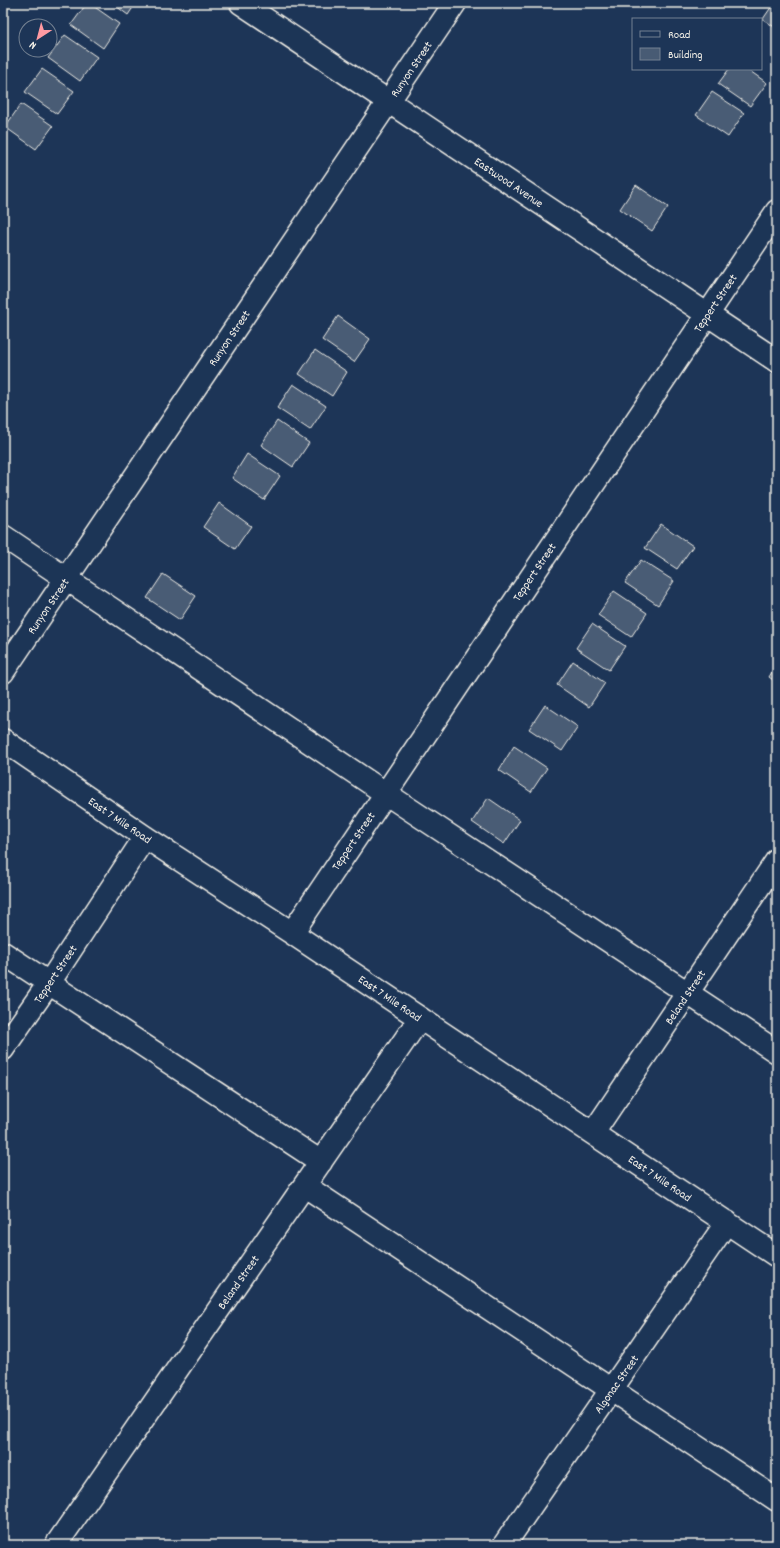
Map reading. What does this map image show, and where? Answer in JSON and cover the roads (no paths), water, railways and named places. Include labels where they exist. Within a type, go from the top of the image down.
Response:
[{"type":"street","name":"Eastwood Avenue","points":[[241,3],[777,361]]},
{"type":"street","name":"Runyon Street","points":[[3,672],[455,3]]},
{"type":"street","name":"Teppert Street","points":[[292,933],[777,212]]},
{"type":"street","points":[[3,536],[385,793],[687,994],[777,1052]]},
{"type":"street","name":"East 7 Mile Road","points":[[3,740],[145,837],[292,933],[777,1256]]},
{"type":"street","name":"Teppert Street","points":[[3,1049],[49,983],[145,837]]},
{"type":"street","name":"Beland Street","points":[[593,1134],[777,860]]},
{"type":"street","points":[[3,953],[321,1162]]},
{"type":"street","name":"Beland Street","points":[[56,1545],[420,1018]]},
{"type":"street","points":[[305,1186],[777,1500]]},
{"type":"street","name":"Algonac Street","points":[[504,1545],[727,1222]]}]
